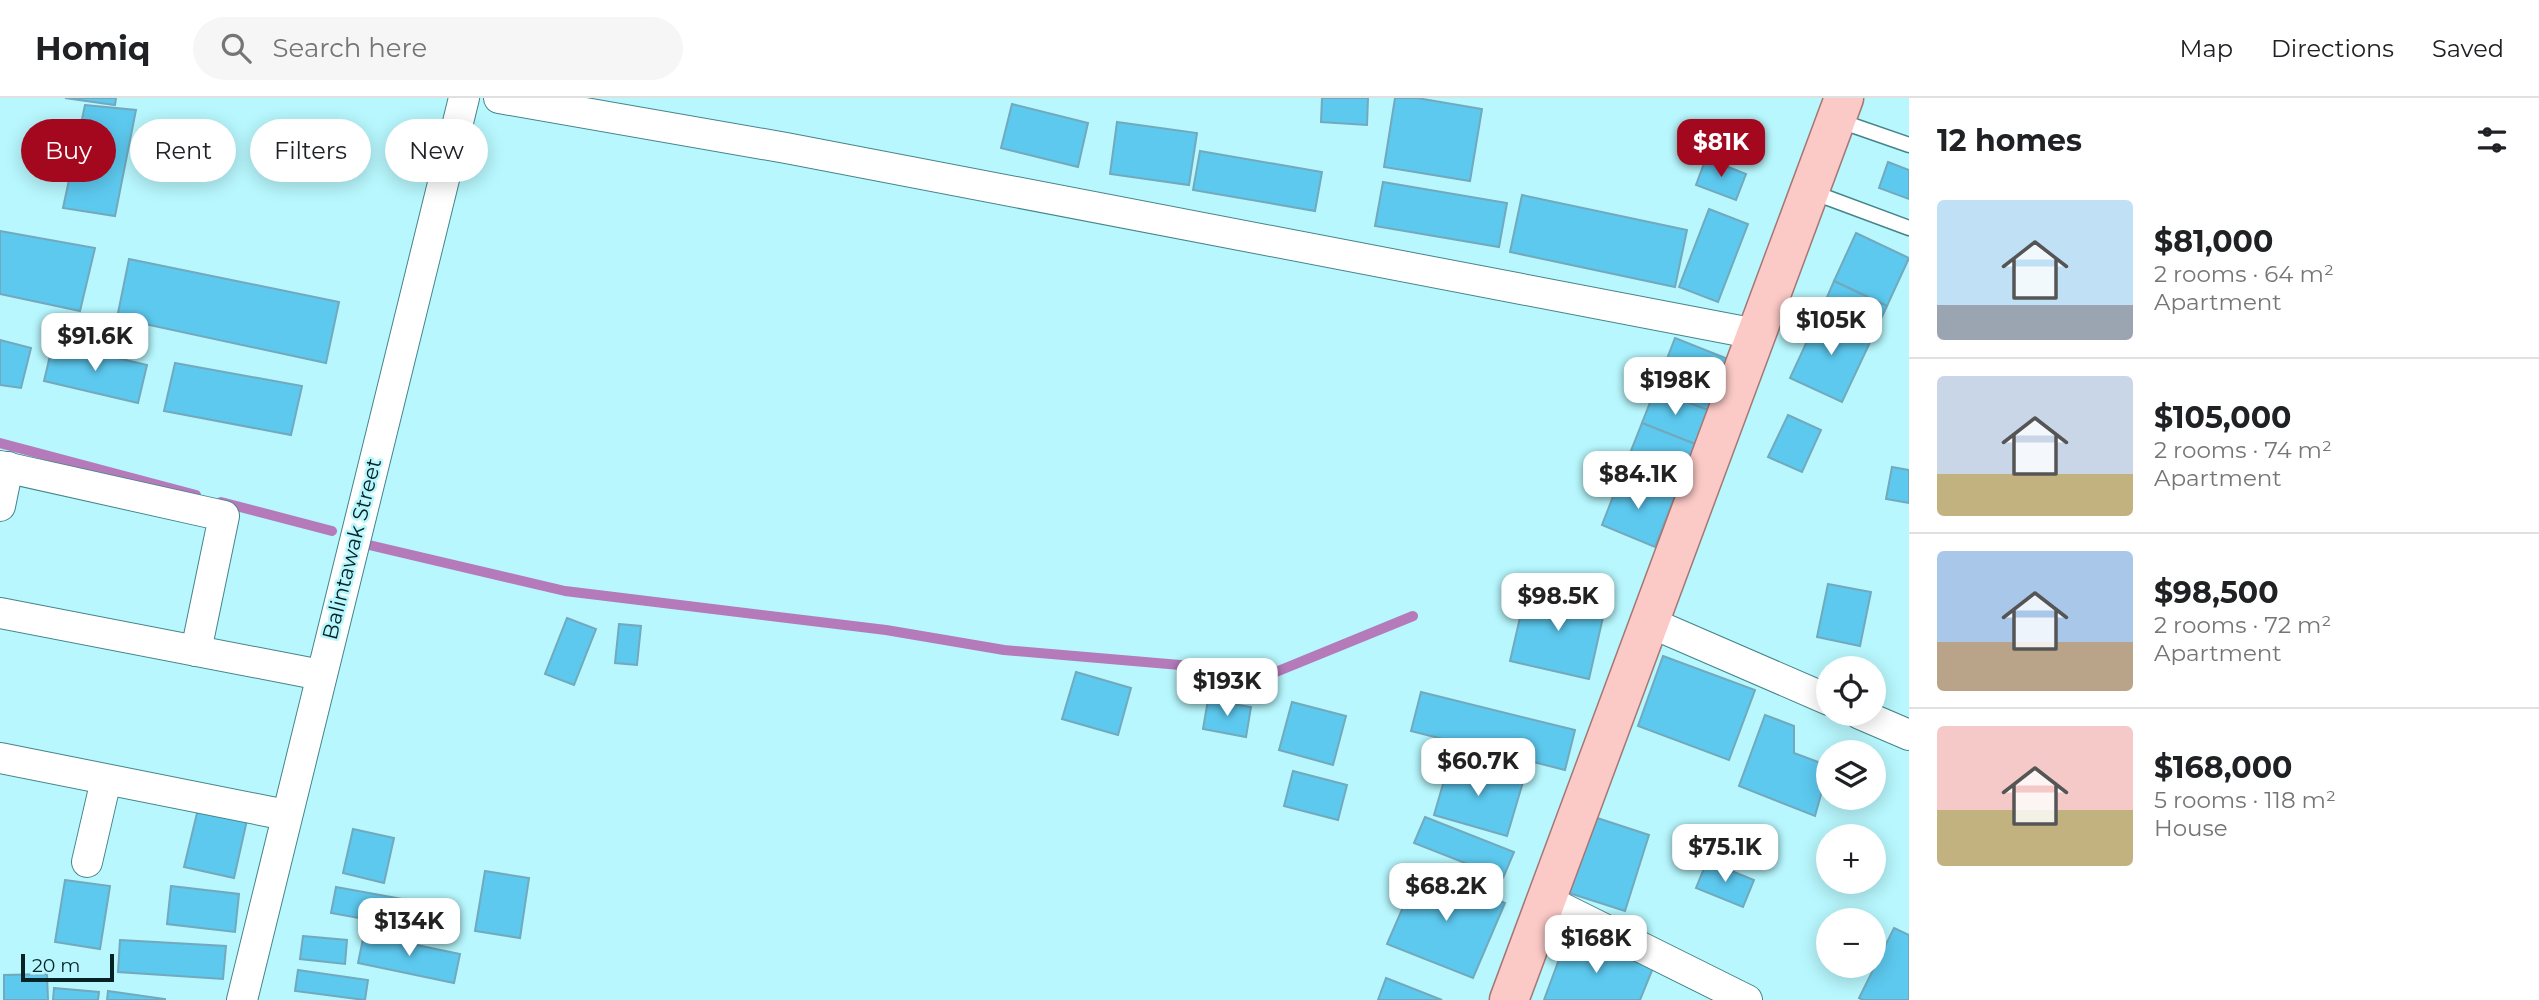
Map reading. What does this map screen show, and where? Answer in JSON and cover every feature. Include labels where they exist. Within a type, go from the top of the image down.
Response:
[{"type":"main road","points":[[1509,1000],[1840,109]]},
{"type":"street","name":"Balintawak Street","points":[[242,1000],[464,98]]},
{"type":"street","points":[[499,98],[786,148],[1756,334]]},
{"type":"street","points":[[0,506],[4,466],[224,516],[197,650]]},
{"type":"street","points":[[0,613],[321,675]]},
{"type":"street","points":[[1649,622],[1816,694]]},
{"type":"street","points":[[1886,725],[1909,735]]},
{"type":"street","points":[[0,758],[286,815]]},
{"type":"street","points":[[87,862],[106,780]]},
{"type":"street","points":[[1546,900],[1747,1000]]},
{"type":"lane","points":[[1840,109],[1909,145]]},
{"type":"lane","points":[[1809,191],[1909,228]]},
{"type":"building","points":[[65,98],[116,98],[115,105]]},
{"type":"building","points":[[1322,98],[1368,98],[1367,125],[1321,122]]},
{"type":"building","points":[[1395,98],[1417,98],[1482,109],[1470,181],[1384,167]]},
{"type":"building","points":[[1012,104],[1088,123],[1078,167],[1001,148]]},
{"type":"building","points":[[85,105],[136,110],[134,119],[130,119],[130,140],[115,216],[63,208],[69,182],[116,182],[116,119],[82,119]]},
{"type":"building","points":[[1117,122],[1197,133],[1189,185],[1110,174]]},
{"type":"building","points":[[1200,151],[1322,172],[1315,211],[1193,190]]},
{"type":"building","points":[[1706,158],[1746,174],[1736,200],[1696,185]]},
{"type":"building","points":[[1888,162],[1909,170],[1909,199],[1879,188]]},
{"type":"building","points":[[1383,182],[1507,203],[1499,247],[1375,226]]},
{"type":"building","points":[[1522,195],[1687,230],[1675,287],[1510,252]]},
{"type":"building","points":[[1709,209],[1748,224],[1718,302],[1679,287]]},
{"type":"building","points":[[0,231],[95,248],[80,311],[0,294]]},
{"type":"building","points":[[1856,233],[1909,258],[1887,306],[1834,281]]},
{"type":"building","points":[[129,259],[339,302],[326,363],[117,318]]},
{"type":"building","points":[[1834,281],[1887,306],[1873,336],[1821,311]]},
{"type":"building","points":[[1821,311],[1873,336],[1842,402],[1790,378]]},
{"type":"building","points":[[1675,338],[1728,359],[1708,410],[1655,390]]},
{"type":"building","points":[[0,340],[31,348],[21,388],[0,385]]},
{"type":"building","points":[[53,343],[147,365],[138,403],[44,381]]},
{"type":"building","points":[[175,363],[302,386],[291,435],[164,411]]},
{"type":"building","points":[[1655,390],[1708,410],[1695,444],[1642,423]]},
{"type":"building","points":[[1788,415],[1821,430],[1802,472],[1768,457]]},
{"type":"building","points":[[1642,423],[1695,444],[1675,496],[1621,476]]},
{"type":"building","points":[[1892,467],[1909,470],[1909,503],[1886,499]]},
{"type":"building","points":[[1621,476],[1675,496],[1655,547],[1602,525]]},
{"type":"building","points":[[1828,584],[1871,592],[1860,646],[1817,637]]},
{"type":"building","points":[[1527,587],[1606,604],[1589,679],[1510,661]]},
{"type":"building","points":[[567,618],[596,629],[574,685],[545,674]]},
{"type":"building","points":[[619,624],[641,626],[637,665],[615,663]]},
{"type":"building","points":[[1663,656],[1755,690],[1729,760],[1638,726]]},
{"type":"building","points":[[1076,672],[1131,688],[1118,735],[1062,719]]},
{"type":"building","points":[[1421,692],[1575,730],[1565,770],[1411,731]]},
{"type":"building","points":[[1208,700],[1251,707],[1246,737],[1203,729]]},
{"type":"building","points":[[1292,702],[1346,716],[1333,765],[1279,750]]},
{"type":"building","points":[[1765,715],[1794,726],[1794,753],[1816,761],[1815,816],[1739,786]]},
{"type":"building","points":[[1450,760],[1523,782],[1507,836],[1434,815]]},
{"type":"building","points":[[1293,771],[1347,785],[1338,820],[1284,806]]},
{"type":"building","points":[[198,809],[247,820],[234,878],[184,867]]},
{"type":"building","points":[[1588,815],[1649,835],[1625,911],[1563,891]]},
{"type":"building","points":[[1425,817],[1514,852],[1503,878],[1414,843]]},
{"type":"building","points":[[353,829],[394,838],[384,883],[343,873]]},
{"type":"building","points":[[1707,861],[1754,880],[1743,907],[1696,888]]},
{"type":"building","points":[[1420,868],[1505,903],[1473,978],[1387,944]]},
{"type":"building","points":[[485,871],[529,878],[520,938],[475,931]]},
{"type":"building","points":[[65,880],[110,886],[100,949],[55,942]]},
{"type":"building","points":[[171,886],[239,894],[235,932],[167,924]]},
{"type":"building","points":[[336,887],[430,904],[426,930],[331,913]]},
{"type":"building","points":[[1894,928],[1909,935],[1909,1000],[1863,1000],[1859,998],[1869,978],[1886,978],[1886,944]]},
{"type":"building","points":[[364,934],[460,954],[454,983],[358,963]]},
{"type":"building","points":[[1568,935],[1653,968],[1640,1000],[1544,1000]]},
{"type":"building","points":[[303,936],[347,940],[345,964],[300,959]]},
{"type":"building","points":[[120,940],[226,946],[223,979],[118,972]]},
{"type":"building","points":[[298,970],[368,980],[365,1000],[295,991]]},
{"type":"building","points":[[47,974],[48,1000],[4,1000],[4,975]]},
{"type":"building","points":[[1386,978],[1442,1000],[1378,1000]]},
{"type":"building","points":[[54,988],[99,992],[98,1000],[53,1000]]},
{"type":"building","points":[[108,991],[165,999],[165,1000],[107,1000]]},
{"type":"waterway","points":[[0,443],[196,495]]},
{"type":"waterway","points":[[221,502],[332,531]]},
{"type":"waterway","points":[[369,545],[565,591],[886,630],[1004,650],[1192,666],[1266,676],[1413,616]]}]
